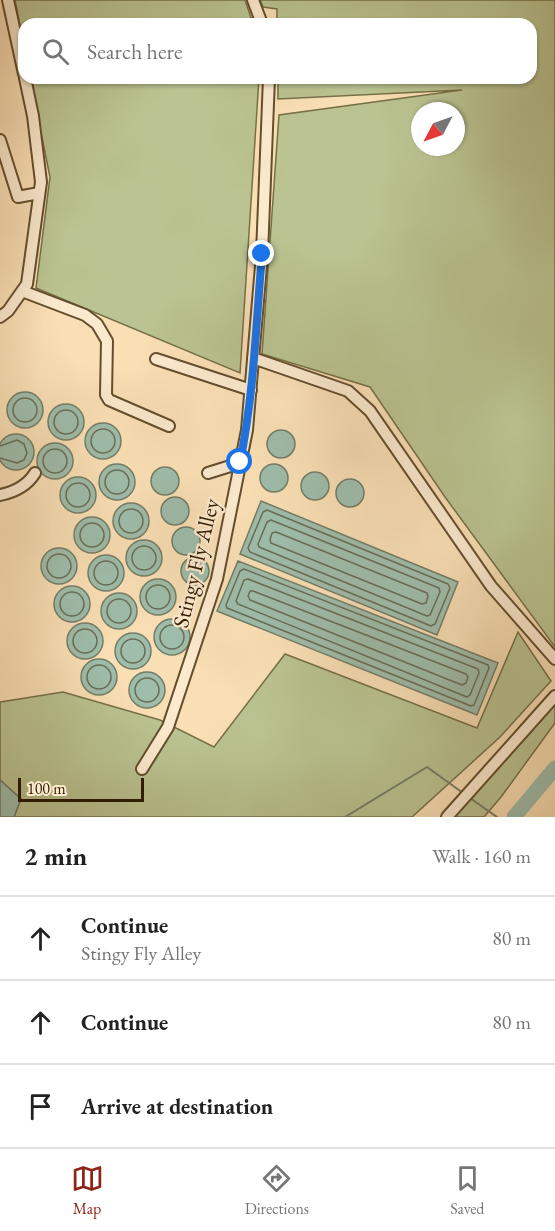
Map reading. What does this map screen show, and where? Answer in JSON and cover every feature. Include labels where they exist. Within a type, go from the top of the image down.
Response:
[{"type":"lane","points":[[8,0],[18,48]]},
{"type":"lane","points":[[253,0],[260,18]]},
{"type":"lane","points":[[0,317],[8,311],[27,284],[41,182],[33,116],[26,84]]},
{"type":"lane","name":"Stingy Fly Alley","points":[[142,769],[168,728],[217,579],[246,430],[262,254],[268,84]]},
{"type":"lane","points":[[0,140],[18,197],[39,193]]},
{"type":"lane","points":[[22,291],[93,319],[107,341],[106,395],[109,400],[169,426]]},
{"type":"lane","points":[[253,358],[348,391],[370,411],[492,586],[555,659]]},
{"type":"lane","points":[[156,359],[251,390]]},
{"type":"lane","points":[[208,472],[240,462]]},
{"type":"lane","points":[[0,495],[20,489],[30,481],[35,473]]},
{"type":"lane","points":[[447,817],[555,696]]},
{"type":"green space","points":[[15,0],[245,0],[251,18],[19,18]]},
{"type":"green space","points":[[260,0],[555,0],[555,647],[445,497],[370,387],[262,354],[279,115],[462,90],[278,99],[278,84],[537,84],[537,18],[277,18],[277,9],[263,7]]},
{"type":"green space","points":[[31,84],[259,84],[240,373],[36,288],[50,177]]},
{"type":"green space","points":[[518,632],[551,681],[500,737],[412,817],[14,817],[21,799],[0,780],[0,702],[63,692],[160,720],[214,747],[285,654],[477,728]]},
{"type":"green space","points":[[555,701],[555,723],[484,817],[454,817]]},
{"type":"water","points":[[25,392],[38,397],[43,410],[38,423],[25,428],[12,423],[7,410],[12,397]]},
{"type":"water","points":[[66,404],[79,409],[84,422],[79,435],[66,440],[53,435],[48,422],[53,409]]},
{"type":"water","points":[[103,423],[116,428],[121,441],[116,454],[103,459],[90,454],[85,441],[90,428]]},
{"type":"water","points":[[281,430],[291,434],[295,444],[291,454],[281,458],[271,454],[267,444],[271,434]]},
{"type":"water","points":[[16,434],[23,436],[32,445],[34,452],[32,459],[23,468],[16,470],[9,468],[0,459],[0,445],[9,436]]},
{"type":"water","points":[[55,443],[68,448],[73,461],[68,474],[55,479],[42,474],[37,461],[42,448]]},
{"type":"water","points":[[117,464],[130,469],[135,482],[130,495],[117,500],[104,495],[99,482],[104,469]]},
{"type":"water","points":[[274,464],[284,468],[288,478],[284,488],[274,492],[264,488],[260,478],[264,468]]},
{"type":"water","points":[[165,467],[175,471],[179,481],[175,491],[165,495],[155,491],[151,481],[155,471]]},
{"type":"water","points":[[315,472],[325,476],[329,486],[325,496],[315,500],[305,496],[301,486],[305,476]]},
{"type":"water","points":[[78,477],[91,482],[96,495],[91,508],[78,513],[65,508],[60,495],[65,482]]},
{"type":"water","points":[[350,479],[360,483],[364,493],[360,503],[350,507],[340,503],[336,493],[340,483]]},
{"type":"water","points":[[175,497],[185,501],[189,511],[185,521],[175,525],[165,521],[161,511],[165,501]]},
{"type":"water","points":[[261,501],[458,582],[437,635],[240,554]]},
{"type":"water","points":[[131,503],[144,508],[149,521],[144,534],[131,539],[118,534],[113,521],[118,508]]},
{"type":"water","points":[[92,517],[105,522],[110,535],[105,548],[92,553],[79,548],[74,535],[79,522]]},
{"type":"water","points":[[186,527],[196,531],[200,541],[196,551],[186,555],[176,551],[172,541],[176,531]]},
{"type":"water","points":[[144,540],[157,545],[162,558],[157,571],[144,576],[131,571],[126,558],[131,545]]},
{"type":"water","points":[[59,548],[72,553],[77,566],[72,579],[59,584],[46,579],[41,566],[46,553]]},
{"type":"water","points":[[106,555],[119,560],[124,573],[119,586],[106,591],[93,586],[88,573],[93,560]]},
{"type":"water","points":[[195,557],[205,561],[209,571],[205,581],[195,585],[185,581],[181,571],[185,561]]},
{"type":"water","points":[[238,561],[498,663],[477,715],[217,611]]},
{"type":"water","points":[[158,579],[171,584],[176,597],[171,610],[158,615],[145,610],[140,597],[145,584]]},
{"type":"water","points":[[72,586],[85,591],[90,604],[85,617],[72,622],[59,617],[54,604],[59,591]]},
{"type":"water","points":[[119,593],[132,598],[137,611],[132,624],[119,629],[106,624],[101,611],[106,598]]},
{"type":"water","points":[[172,619],[185,624],[190,637],[185,650],[172,655],[159,650],[154,637],[159,624]]},
{"type":"water","points":[[85,623],[98,628],[103,641],[98,654],[85,659],[72,654],[67,641],[72,628]]},
{"type":"water","points":[[133,633],[146,638],[151,651],[146,664],[133,669],[120,664],[115,651],[120,638]]},
{"type":"water","points":[[99,659],[112,664],[117,677],[112,690],[99,695],[86,690],[81,677],[86,664]]},
{"type":"water","points":[[147,672],[160,677],[165,690],[160,703],[147,708],[134,703],[129,690],[134,677]]},
{"type":"water","points":[[0,780],[21,799],[14,817],[0,817]]},
{"type":"waterway","points":[[345,817],[427,767],[463,793]]},
{"type":"waterway","points":[[514,817],[555,768]]},
{"type":"waterway","points":[[470,798],[497,817]]},
{"type":"route","points":[[240,462],[253,374],[262,254]]}]
